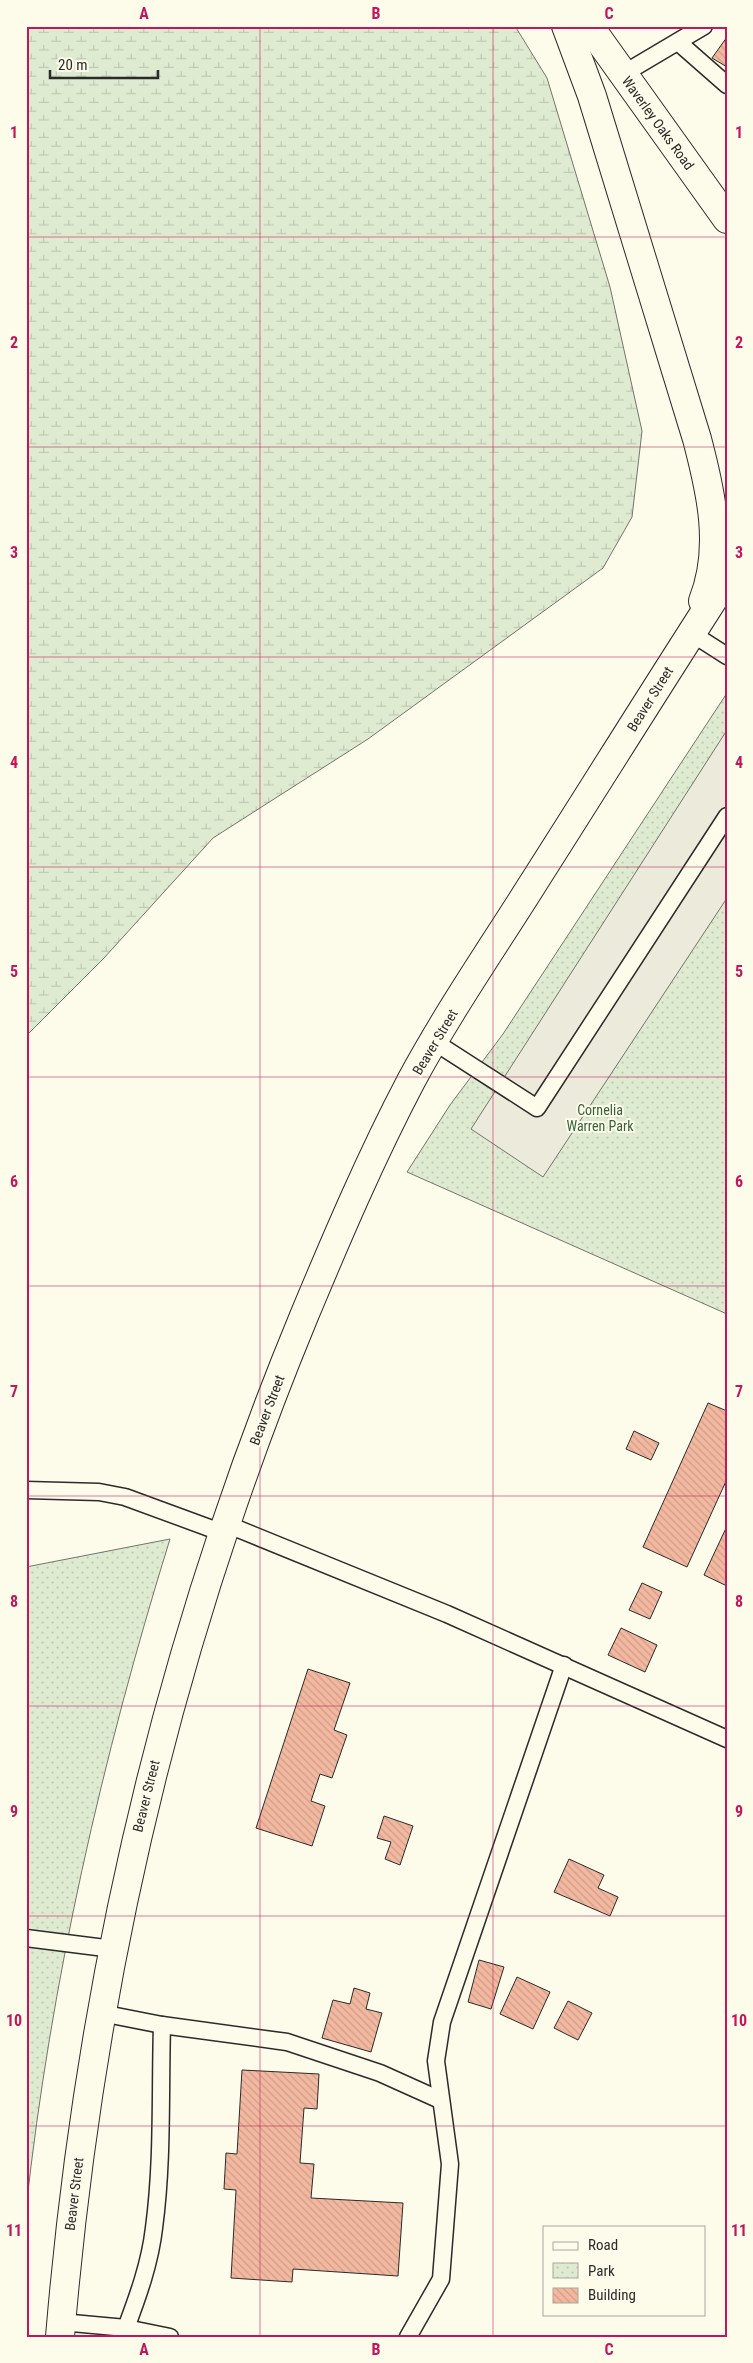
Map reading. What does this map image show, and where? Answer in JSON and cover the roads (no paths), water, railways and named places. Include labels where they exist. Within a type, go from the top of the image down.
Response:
[{"type":"main road","points":[[566,26],[592,96],[697,439],[710,490],[714,517],[711,573],[705,598],[691,633]]},
{"type":"main road","name":"Waverley Oaks Road","points":[[589,26],[727,220]]},
{"type":"main road","name":"Beaver Street","points":[[61,2329],[71,2215],[101,2013],[139,1823],[159,1744],[224,1528],[275,1388],[332,1249],[368,1168],[433,1041],[727,578]]},
{"type":"lane","points":[[623,74],[704,26]]},
{"type":"lane","points":[[678,42],[727,85]]},
{"type":"lane","points":[[691,633],[727,656]]},
{"type":"lane","points":[[433,1041],[537,1108],[727,816]]},
{"type":"lane","points":[[26,1490],[92,1492],[119,1495],[224,1528],[438,1610],[727,1739]]},
{"type":"lane","points":[[408,2337],[441,2279],[450,2164],[436,2061],[442,2022],[564,1665]]},
{"type":"lane","points":[[26,1938],[113,1949]]},
{"type":"lane","points":[[101,2013],[162,2025],[287,2042],[380,2073],[440,2100]]},
{"type":"lane","points":[[126,2328],[139,2292],[154,2230],[158,2182],[162,2025]]},
{"type":"lane","points":[[61,2329],[126,2328],[170,2337]]},
{"type":"park label","name":"Cornelia Warren Park","points":[[600,1118]]}]
